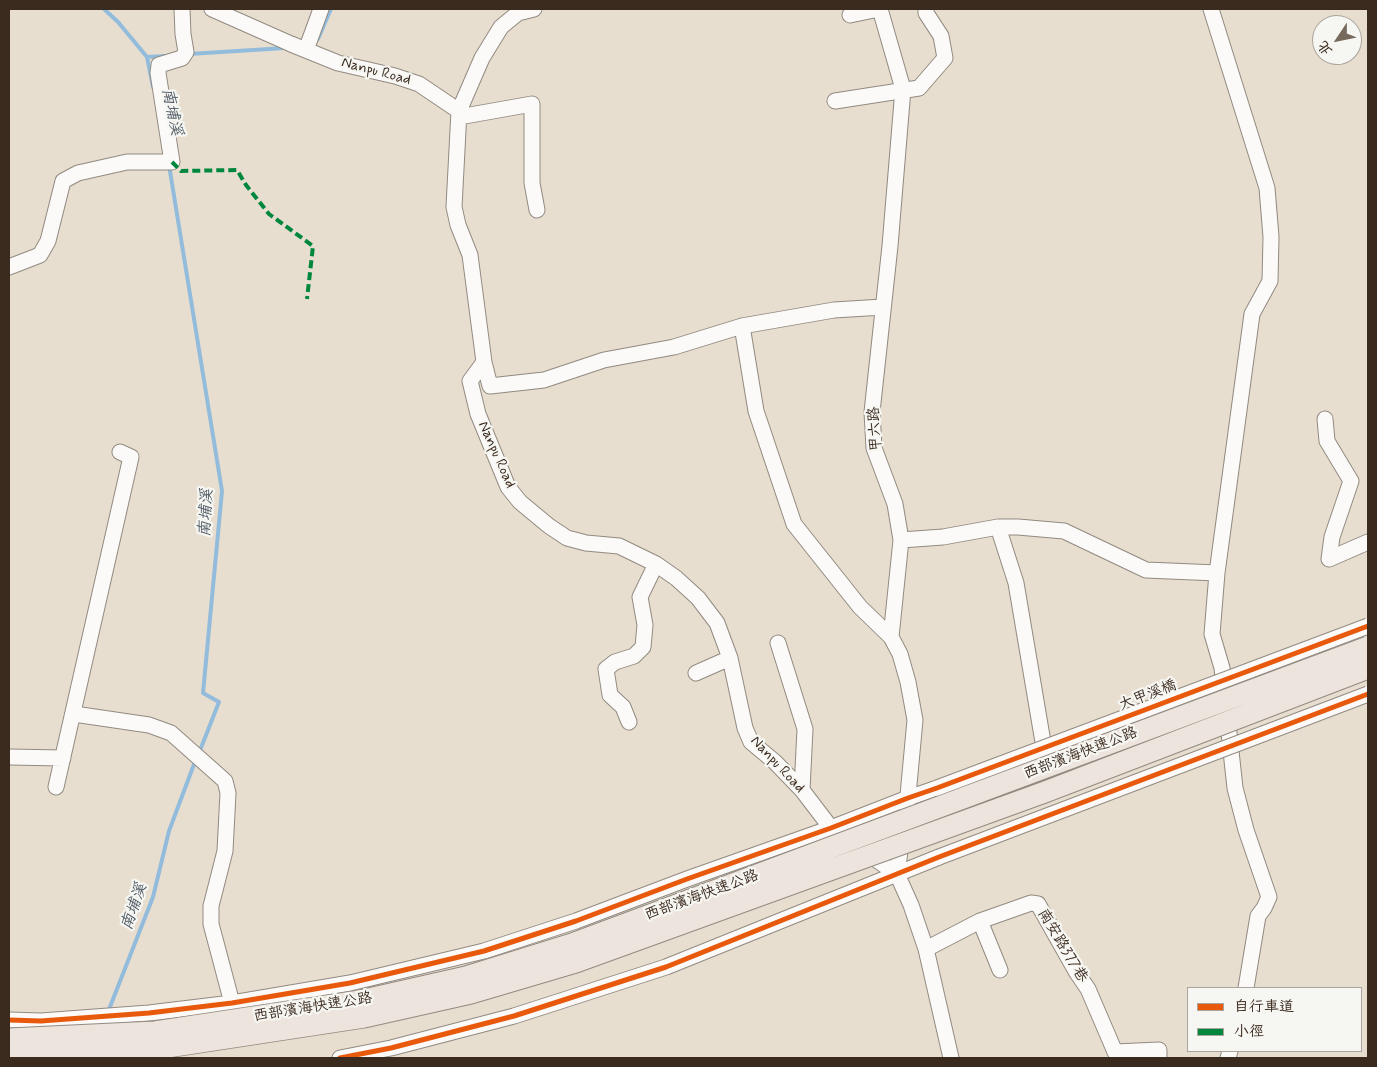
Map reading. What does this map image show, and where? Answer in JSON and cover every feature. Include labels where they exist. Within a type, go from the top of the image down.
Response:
[{"type":"highway","name":"西部濱海快速公路","points":[[9,1039],[156,1032],[360,1002],[466,977],[572,944],[1368,647]]},
{"type":"highway","name":"西部濱海快速公路","points":[[16,1058],[154,1049],[364,1017],[471,993],[576,962],[1045,792],[1368,668]]},
{"type":"street","points":[[9,267],[40,255],[48,241],[62,181],[78,173],[127,162],[172,162],[158,73],[159,64],[182,58],[186,52],[182,9]]},
{"type":"street","name":"Nanpu Road","points":[[212,9],[338,63],[419,84],[459,114]]},
{"type":"street","points":[[306,50],[321,9]]},
{"type":"street","points":[[534,9],[518,13],[501,27],[482,58],[459,114],[454,207],[458,225],[470,255],[484,362],[490,386],[544,380],[604,360],[674,347],[742,326],[834,310],[883,307]]},
{"type":"street","points":[[850,15],[880,9]]},
{"type":"street","name":"甲六路","points":[[880,9],[904,89],[872,412],[874,448],[895,504],[901,540],[891,637]]},
{"type":"street","points":[[835,101],[920,88],[945,58],[941,36],[926,13],[926,9]]},
{"type":"street","points":[[1211,9],[1267,188],[1271,237],[1270,281],[1252,314],[1217,573],[1212,634],[1222,668],[1235,788],[1246,830],[1269,897],[1258,916],[1246,987]]},
{"type":"street","points":[[459,114],[532,104],[532,183],[537,210]]},
{"type":"street","points":[[742,326],[756,410],[794,524],[860,607],[891,637],[900,654],[908,682],[914,720],[908,798],[897,874],[911,905],[926,949],[952,1058]]},
{"type":"street","name":"Nanpu Road","points":[[484,362],[470,381],[478,414],[508,487],[520,502],[567,538],[586,543],[619,546],[656,564],[676,578],[698,598],[717,623],[730,658],[751,742],[775,762],[802,790],[831,828],[897,874]]},
{"type":"street","points":[[1326,419],[1327,440],[1351,481],[1332,537],[1329,559],[1368,542]]},
{"type":"street","points":[[56,787],[131,457],[120,452]]},
{"type":"street","points":[[901,540],[943,537],[998,527],[1018,526],[1064,531],[1146,570],[1217,573]]},
{"type":"street","points":[[998,527],[1016,583],[1044,748]]},
{"type":"street","points":[[629,722],[622,707],[610,695],[606,669],[615,662],[634,656],[643,646],[645,625],[640,597],[656,564]]},
{"type":"street","name":"大甲溪橋","points":[[9,1020],[41,1021],[149,1013],[232,1003],[350,983],[484,951],[576,921],[831,828],[1368,626]]},
{"type":"street","points":[[778,643],[805,729],[802,790]]},
{"type":"street","points":[[696,673],[730,658]]},
{"type":"street","points":[[340,1058],[391,1048],[514,1016],[666,968],[939,857],[1368,694]]},
{"type":"street","points":[[74,714],[149,725],[171,732],[225,781],[228,793],[225,851],[211,906],[211,924],[232,1003]]},
{"type":"street","points":[[9,756],[63,758]]},
{"type":"street","name":"南安路377巷","points":[[926,949],[980,921],[1031,903],[1038,904],[1088,989],[1115,1052],[1159,1050],[1159,1058]]},
{"type":"street","points":[[980,921],[1000,970]]},
{"type":"waterway","name":"南埔溪","points":[[104,9],[118,22],[147,57],[153,87]]},
{"type":"waterway","points":[[318,39],[331,9]]},
{"type":"waterway","points":[[189,54],[285,48]]},
{"type":"waterway","points":[[147,57],[165,56]]},
{"type":"waterway","name":"南埔溪","points":[[169,165],[222,491],[203,693],[219,702],[199,753]]},
{"type":"waterway","name":"南埔溪","points":[[108,1012],[153,897],[169,831],[196,759]]},
{"type":"marked path","points":[[172,162],[181,171],[237,170],[246,185],[269,214],[313,246],[307,299]]},
{"type":"cycle path","points":[[9,1020],[41,1021],[149,1013],[232,1003],[350,983],[484,951],[576,921],[831,828],[1368,626]]},
{"type":"cycle path","points":[[340,1058],[391,1048],[514,1016],[666,967],[939,857],[1368,694]]}]
